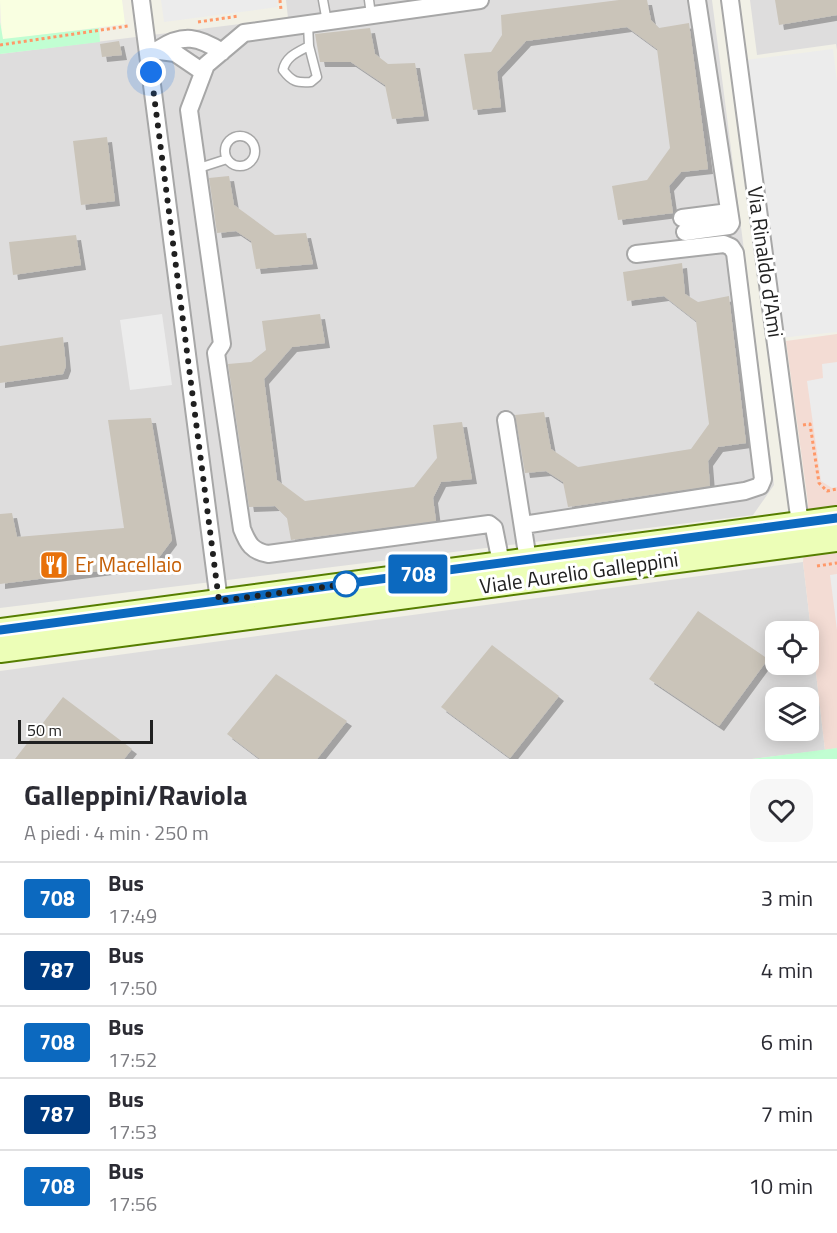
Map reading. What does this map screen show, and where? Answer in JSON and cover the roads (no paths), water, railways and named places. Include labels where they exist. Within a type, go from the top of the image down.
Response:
[{"type":"street","points":[[141,0],[144,24],[154,49],[219,601]]},
{"type":"street","points":[[480,0],[370,8],[327,22],[244,33],[206,65],[189,110],[222,344],[216,353],[242,529],[248,545],[258,552],[268,554],[489,524],[494,528],[501,563]]},
{"type":"street","points":[[683,225],[729,212],[697,0]]},
{"type":"street","name":"Via Rinaldo d'Ami","points":[[730,0],[800,524]]},
{"type":"street","points":[[154,49],[174,39],[194,37],[222,51]]},
{"type":"street","points":[[154,49],[189,60],[203,72]]},
{"type":"street","points":[[523,525],[753,490],[763,479],[735,253],[731,247],[724,244],[636,254]]},
{"type":"street","points":[[506,420],[528,560]]},
{"type":"street","name":"Viale Aurelio Galleppini","points":[[0,630],[837,519]]},
{"type":"street","name":"Viale Aurelio Galleppini","points":[[0,651],[837,540]]},
{"type":"lane","points":[[323,0],[327,22]]},
{"type":"lane","points":[[308,24],[309,46],[317,77],[311,82],[298,83],[290,79],[284,70],[285,64],[290,57],[309,46]]},
{"type":"lane","points":[[196,169],[227,159]]},
{"type":"place","name":"Er Macellaio","points":[[54,565]]}]
